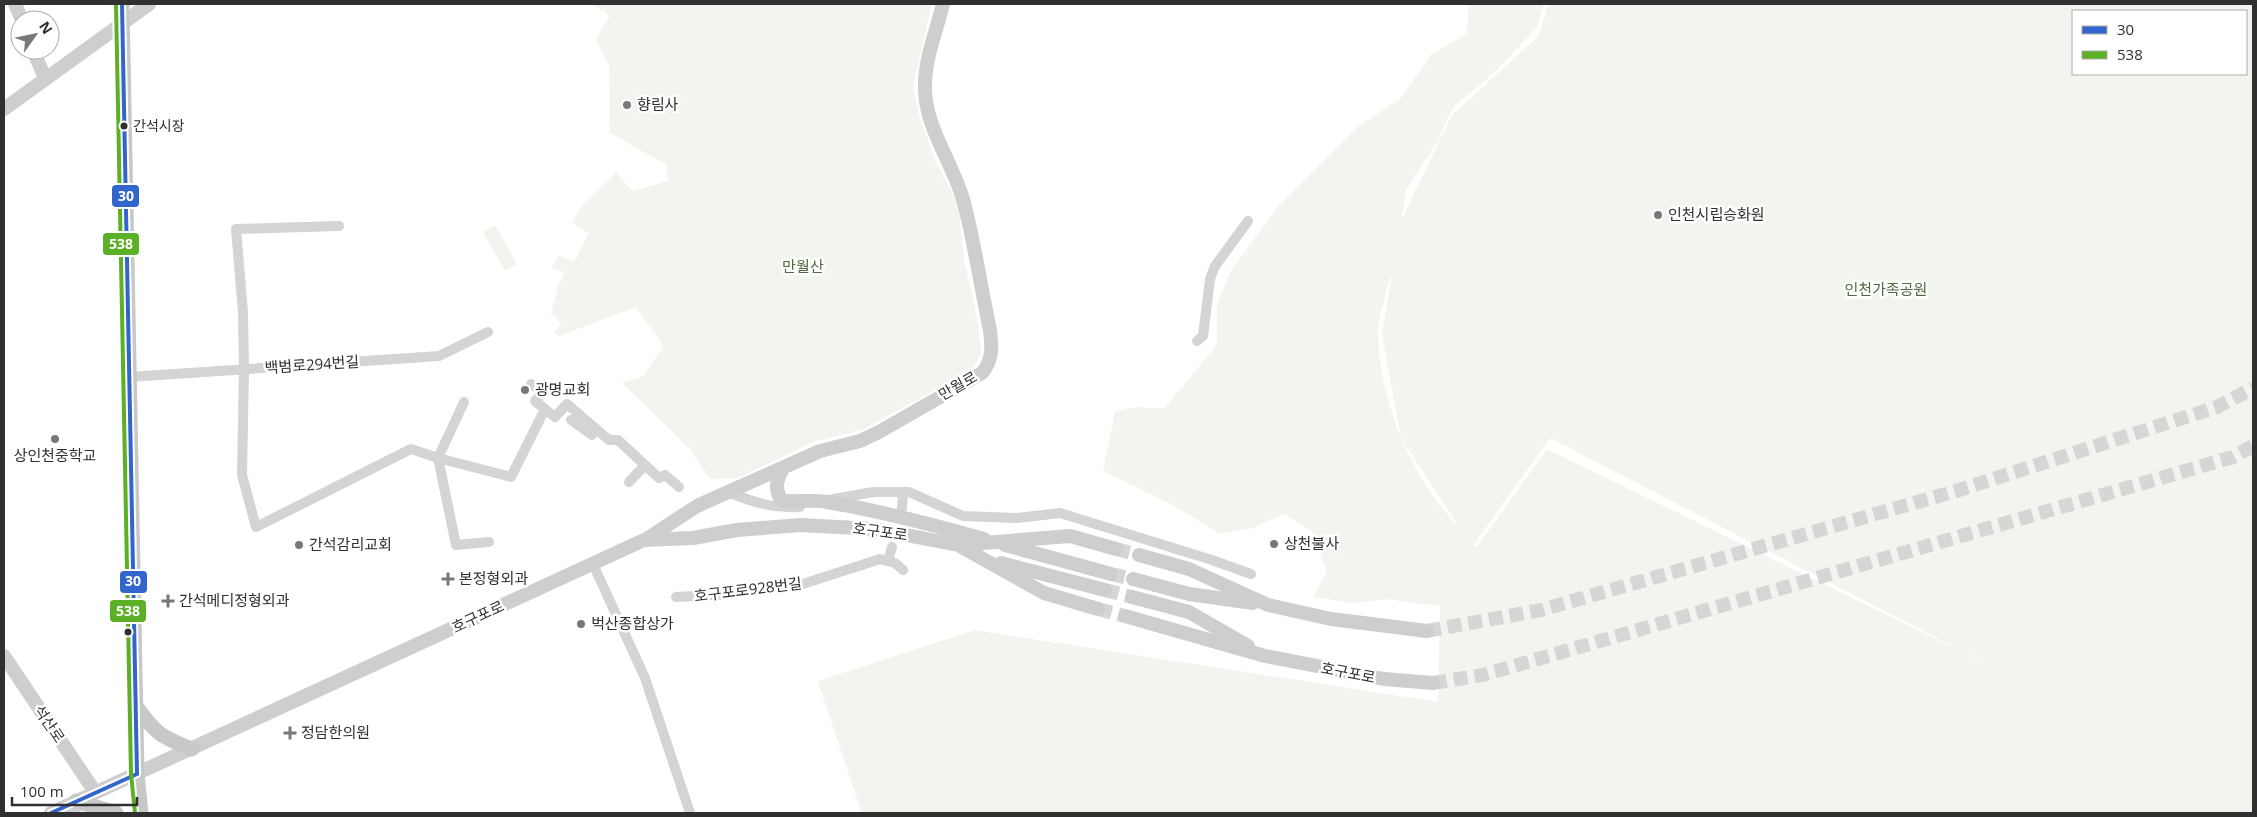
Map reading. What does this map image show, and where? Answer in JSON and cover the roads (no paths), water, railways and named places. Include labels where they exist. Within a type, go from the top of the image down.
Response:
[{"type":"main road","points":[[122,4],[136,706],[141,813]]},
{"type":"main road","points":[[4,109],[44,78],[149,4]]},
{"type":"main road","name":"만월로","points":[[644,540],[697,506],[820,451],[860,440],[879,432],[982,373],[990,360],[992,349],[990,330],[964,202],[935,136],[926,98],[927,68],[943,4]]},
{"type":"main road","points":[[37,60],[44,78]]},
{"type":"main road","points":[[784,467],[777,478],[777,492],[781,500],[793,502],[819,501],[902,516],[993,542]]},
{"type":"main road","name":"호구포로","points":[[51,813],[74,806],[95,792],[138,774],[644,540],[693,538],[737,530],[801,525],[875,529],[958,545],[1070,536],[1116,549]]},
{"type":"main road","name":"호구포로","points":[[993,542],[1111,574]]},
{"type":"main road","name":"호구포로","points":[[958,545],[1044,593],[1098,609]]},
{"type":"main road","points":[[1139,555],[1189,569],[1268,605]]},
{"type":"main road","name":"호구포로","points":[[980,558],[1105,590]]},
{"type":"main road","points":[[1133,579],[1189,594],[1268,605],[1331,619],[1427,631]]},
{"type":"main road","name":"호구포로","points":[[1132,597],[1190,612],[1265,656]]},
{"type":"main road","name":"호구포로","points":[[1125,616],[1265,656],[1384,679],[1433,683]]},
{"type":"main road","name":"석산로","points":[[4,656],[95,792]]},
{"type":"main road","points":[[136,706],[152,728],[162,736],[192,749]]},
{"type":"main road","points":[[74,806],[116,813]]},
{"type":"street","points":[[1197,341],[1203,336],[1212,273],[1248,221]]},
{"type":"street","points":[[339,226],[236,229],[243,312],[242,475],[256,527],[411,449],[511,477],[542,415]]},
{"type":"street","name":"백범로294번길","points":[[130,377],[438,356],[488,332]]},
{"type":"street","points":[[532,384],[543,392],[535,401],[555,417],[567,404],[609,440],[618,440],[659,478],[665,475],[679,487]]},
{"type":"street","points":[[464,402],[438,458],[456,545],[489,542]]},
{"type":"street","points":[[571,420],[592,435],[596,429]]},
{"type":"street","points":[[629,482],[645,465]]},
{"type":"street","points":[[728,492],[766,506],[782,508],[804,506],[819,501],[873,492],[909,492],[964,516],[1017,518],[1060,513],[1251,574]]},
{"type":"street","points":[[902,508],[903,492]]},
{"type":"street","points":[[892,547],[888,561],[903,570]]},
{"type":"street","name":"호구포로928번길","points":[[676,597],[734,594],[765,586],[803,584],[869,561],[880,559],[888,561]]},
{"type":"street","points":[[594,564],[645,678],[690,813]]},
{"type":"tunnel","points":[[1427,631],[1541,610],[1956,491],[2217,407],[2253,388]]},
{"type":"tunnel","points":[[1433,683],[1483,675],[2233,457],[2253,446]]},
{"type":"tunnel","points":[[1116,549],[1139,555]]},
{"type":"tunnel","points":[[1111,574],[1133,579]]},
{"type":"tunnel","points":[[1105,590],[1132,597]]},
{"type":"tunnel","points":[[1098,609],[1125,616]]},
{"type":"place","name":"향림사","points":[[627,105]]},
{"type":"place","name":"간석시장","points":[[124,126]]},
{"type":"place","name":"인천시립승화원","points":[[1658,215]]},
{"type":"place","name":"광명교회","points":[[525,390]]},
{"type":"place","name":"상인천중학교","points":[[55,439]]},
{"type":"place","name":"상천불사","points":[[1274,544]]},
{"type":"place","name":"간석감리교회","points":[[299,545]]},
{"type":"place","name":"본정형외과","points":[[448,579]]},
{"type":"place","name":"간석메디정형외과","points":[[168,601]]},
{"type":"place","name":"벅산종합상가","points":[[581,624]]},
{"type":"place","name":"정담한의원","points":[[290,733]]},
{"type":"park label","name":"만월산","points":[[803,267]]},
{"type":"park label","name":"인천가족공원","points":[[1886,290]]}]
